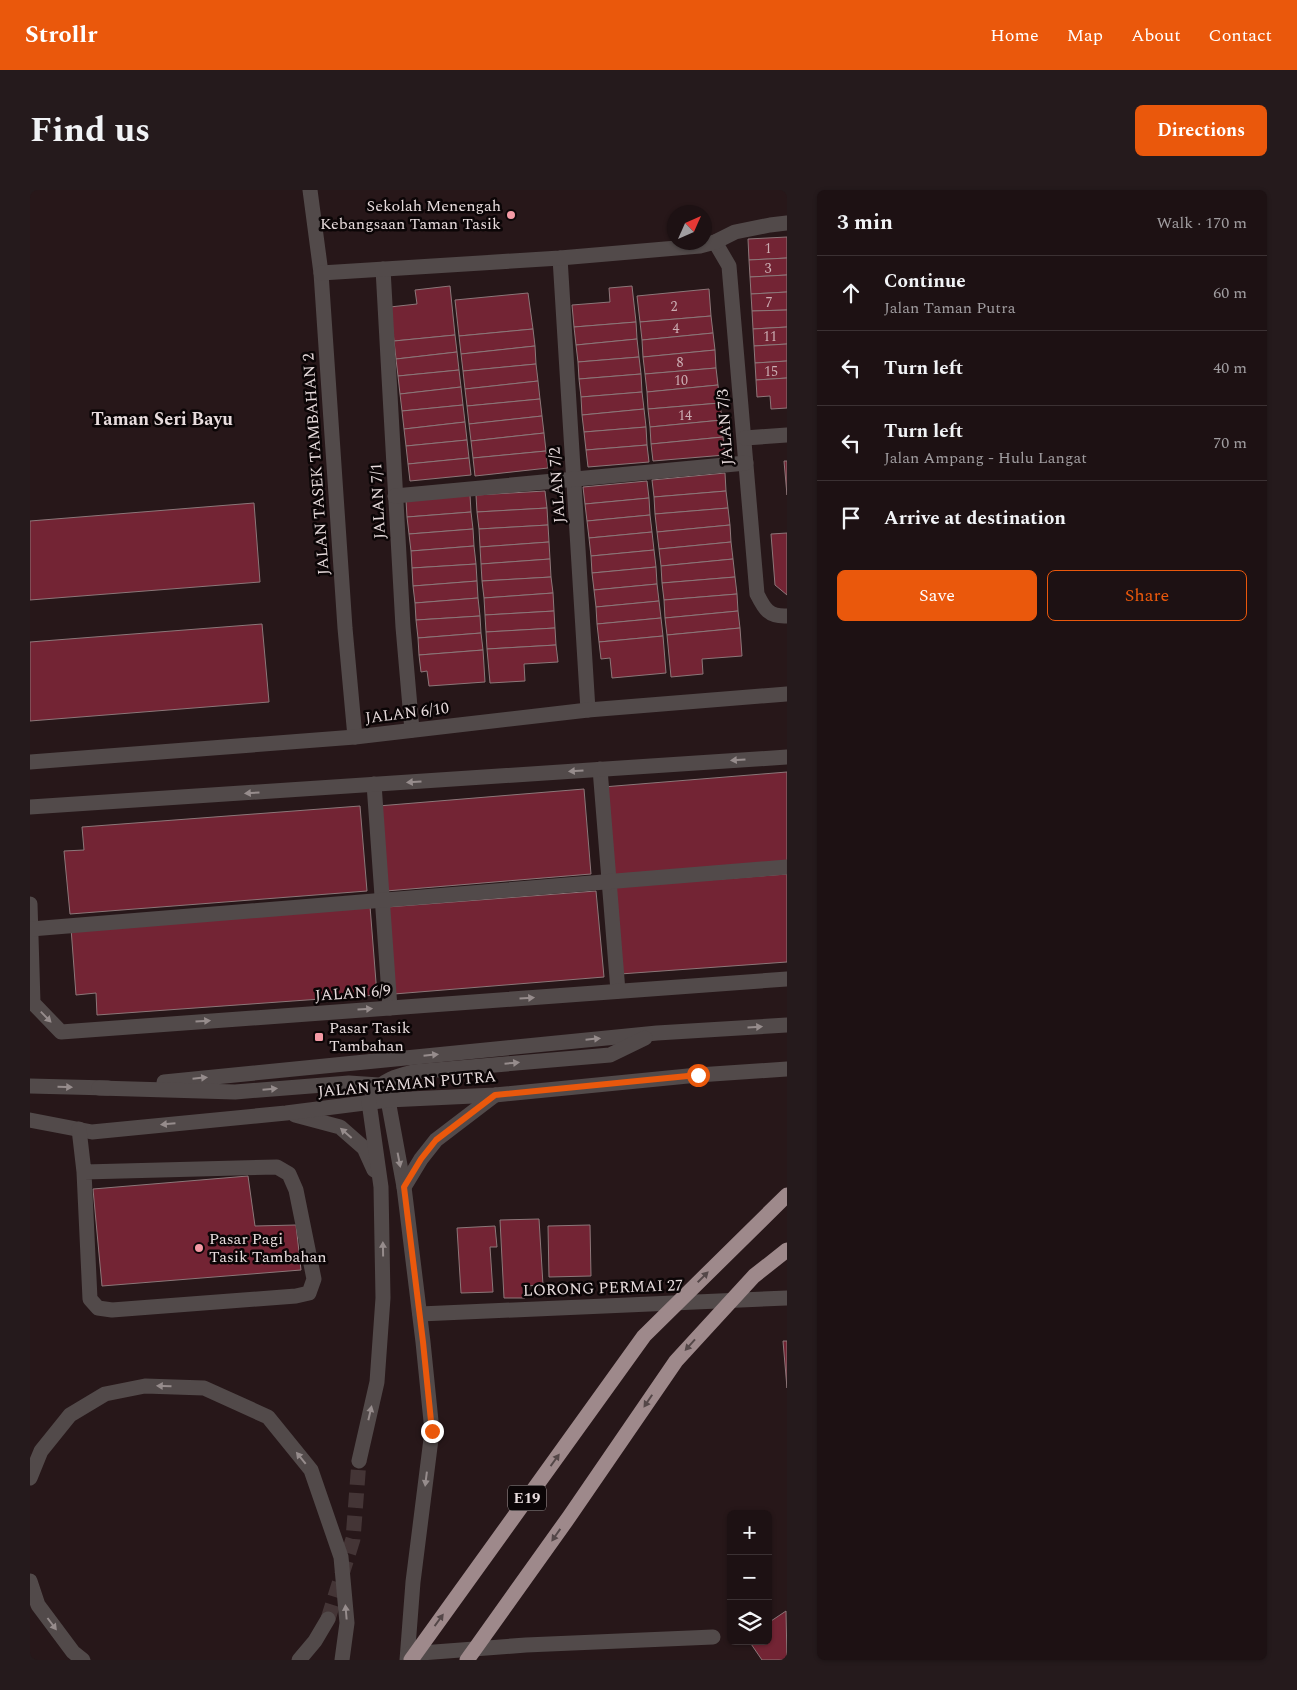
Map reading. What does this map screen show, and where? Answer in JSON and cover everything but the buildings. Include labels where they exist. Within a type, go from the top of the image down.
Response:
[{"type":"highway","name":"E19","points":[[408,1658],[644,1336],[787,1195]]},
{"type":"highway","name":"E19","points":[[467,1660],[569,1517],[676,1361],[754,1276],[787,1250]]},
{"type":"street","name":"JALAN TASEK TAMBAHAN 2","points":[[310,190],[321,274],[345,628],[355,737]]},
{"type":"street","points":[[321,274],[560,258],[700,246],[715,242],[735,232],[787,223]]},
{"type":"street","name":"JALAN 7/3","points":[[715,242],[729,266],[745,438],[756,594],[765,610],[779,616],[787,616]]},
{"type":"street","name":"JALAN 7/2","points":[[560,258],[588,710]]},
{"type":"street","name":"JALAN 7/1","points":[[383,269],[403,627],[412,730]]},
{"type":"street","points":[[745,438],[787,435]]},
{"type":"street","points":[[395,496],[746,463]]},
{"type":"street","name":"JALAN 6/10","points":[[30,762],[355,737],[588,710],[787,694]]},
{"type":"street","points":[[30,808],[787,757]]},
{"type":"street","points":[[600,769],[618,991]]},
{"type":"street","points":[[374,784],[390,1008]]},
{"type":"street","points":[[31,929],[787,867]]},
{"type":"street","name":"JALAN 6/9","points":[[30,904],[33,1003],[60,1032],[787,979]]},
{"type":"street","name":"JALAN TAMAN PUTRA","points":[[30,1086],[99,1088],[657,1033],[787,1025]]},
{"type":"street","points":[[99,1088],[235,1092],[349,1083],[378,1085],[394,1077],[412,1072],[610,1055],[657,1033]]},
{"type":"street","name":"JALAN TAMAN PUTRA","points":[[30,1120],[92,1132],[286,1113],[388,1100],[495,1095],[698,1075],[787,1069]]},
{"type":"street","points":[[378,1085],[388,1100],[404,1187],[432,1431],[413,1582],[408,1658],[526,1645],[714,1638]]},
{"type":"street","points":[[359,1461],[378,1372],[384,1298],[381,1187],[369,1102],[378,1085]]},
{"type":"street","points":[[404,1187],[421,1159],[436,1140],[495,1095]]},
{"type":"street","points":[[286,1113],[340,1127],[364,1148],[381,1187]]},
{"type":"street","points":[[79,1129],[84,1172],[90,1299],[98,1308],[112,1310],[277,1298],[296,1296],[309,1292],[314,1279],[296,1190],[289,1174],[277,1167],[84,1172]]},
{"type":"street","name":"LORONG PERMAI 27","points":[[420,1314],[787,1298]]},
{"type":"street","points":[[30,1478],[41,1451],[70,1415],[104,1394],[145,1386],[204,1388],[268,1417],[311,1470],[341,1557],[347,1623],[342,1660]]},
{"type":"street","points":[[30,1581],[38,1605],[73,1652],[83,1660]]},
{"type":"street","points":[[299,1660],[315,1641],[328,1619]]},
{"type":"tunnel","points":[[328,1619],[353,1539],[359,1461]]},
{"type":"place","name":"Sekolah Menengah Kebangsaan Taman Tasik","points":[[511,215]]},
{"type":"place","name":"Pasar Tasik Tambahan","points":[[319,1037]]},
{"type":"place","name":"Pasar Pagi Tasik Tambahan","points":[[199,1248]]},
{"type":"district","name":"Taman Seri Bayu","points":[[162,419]]},
{"type":"route","points":[[432,1431],[404,1187],[421,1159],[436,1140],[495,1095],[698,1075]]}]
